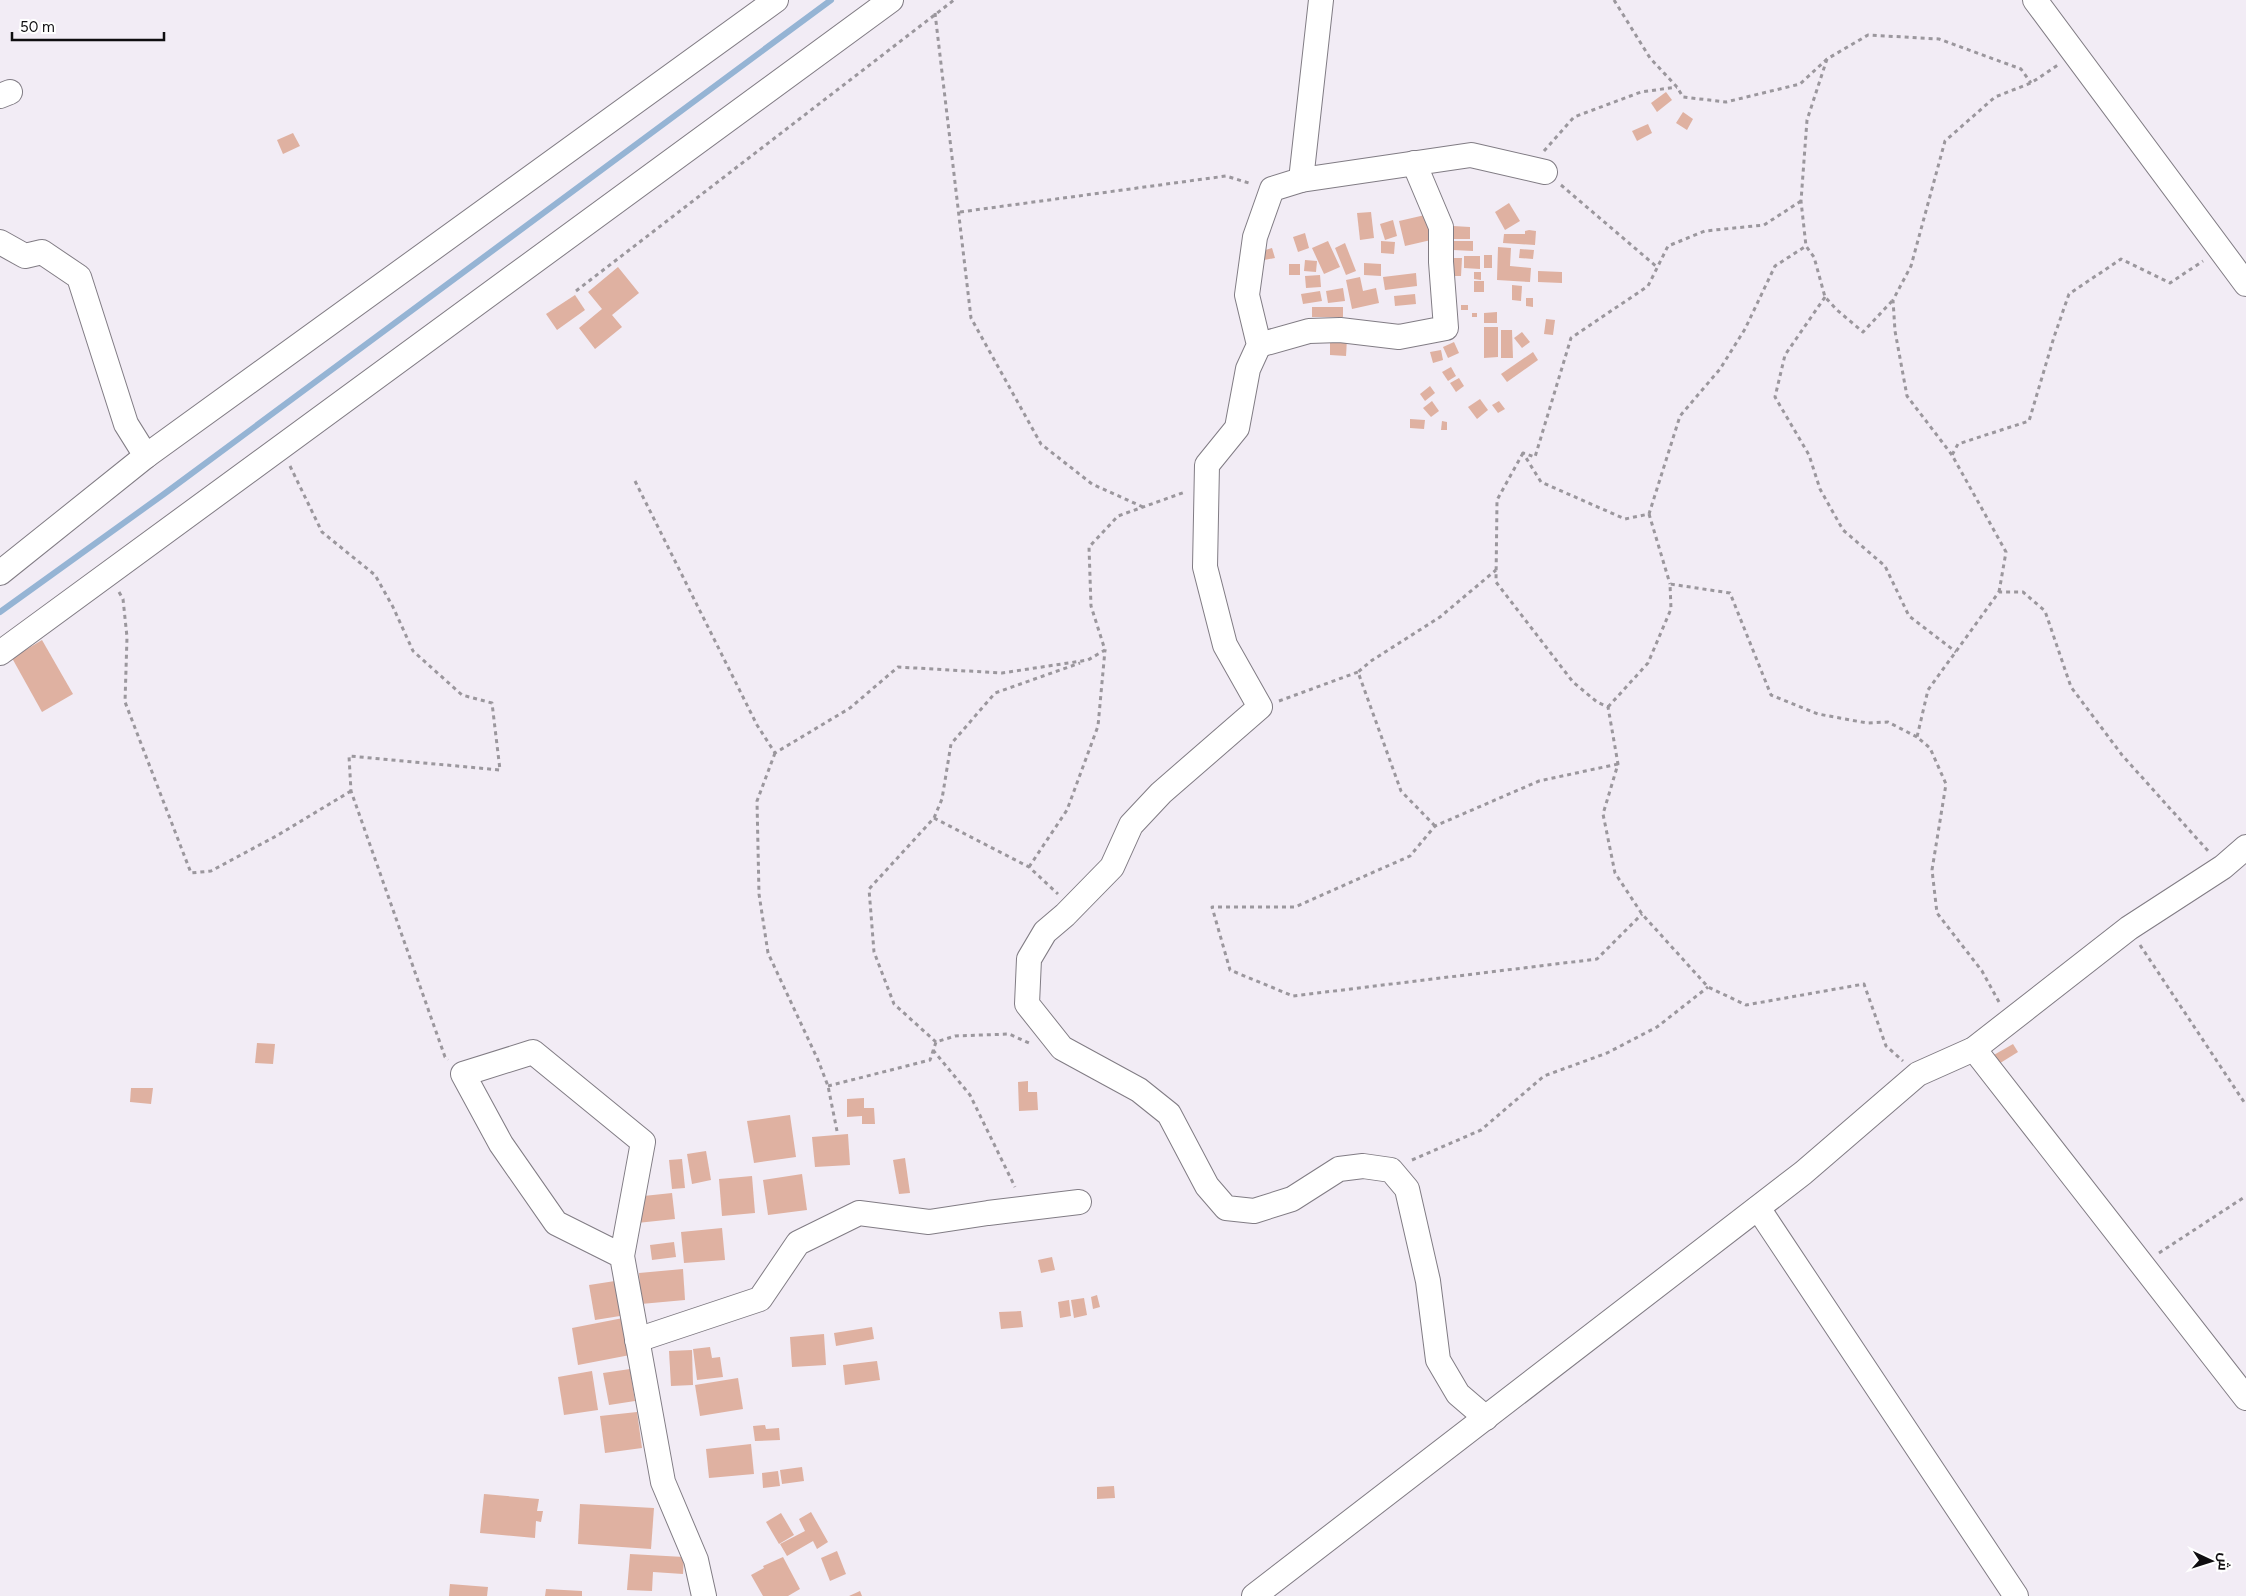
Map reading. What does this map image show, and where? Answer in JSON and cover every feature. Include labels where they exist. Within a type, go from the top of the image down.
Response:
[{"type":"street","points":[[0,573],[146,456],[776,0]]},
{"type":"street","points":[[0,653],[891,0]]},
{"type":"street","points":[[1301,180],[1321,0]]},
{"type":"street","points":[[2035,0],[2246,284]]},
{"type":"street","points":[[1486,1418],[1458,1394],[1438,1360],[1428,1281],[1406,1189],[1391,1170],[1363,1166],[1340,1169],[1292,1198],[1254,1211],[1226,1208],[1207,1186],[1169,1114],[1138,1090],[1062,1048],[1027,1004],[1029,960],[1045,932],[1073,908],[1112,867],[1131,825],[1161,793],[1260,707],[1225,645],[1205,567],[1208,465],[1237,428],[1248,369],[1259,345],[1247,295],[1255,237],[1272,189],[1301,180],[1471,156],[1545,172]]},
{"type":"street","points":[[1259,345],[1309,331],[1340,330],[1399,337],[1446,328],[1441,262],[1441,227],[1414,163]]},
{"type":"street","points":[[0,242],[25,256],[42,252],[79,277],[126,424],[146,456]]},
{"type":"street","points":[[1254,1596],[1804,1173],[1918,1074],[1974,1049],[2129,928],[2223,867],[2246,847]]},
{"type":"street","points":[[1974,1049],[2143,1263],[2246,1398]]},
{"type":"street","points":[[622,1256],[556,1223],[501,1144],[463,1074],[533,1052],[642,1142],[622,1256],[663,1482],[696,1560],[704,1596]]},
{"type":"street","points":[[638,1340],[760,1299],[798,1243],[859,1212],[929,1222],[1079,1202]]},
{"type":"street","points":[[1758,1208],[2016,1596]]},
{"type":"path","points":[[576,291],[954,0]]},
{"type":"path","points":[[1614,0],[1650,58],[1683,96],[1726,102],[1800,84],[1827,59],[1868,35],[1939,39],[2021,69],[2031,83]]},
{"type":"path","points":[[935,13],[960,212],[971,318],[1040,444],[1092,484],[1144,507]]},
{"type":"path","points":[[1827,59],[1807,120],[1801,201],[1806,246],[1814,257],[1825,297],[1863,332],[1893,300],[1911,266],[1946,141],[1995,96],[2031,83],[2075,54]]},
{"type":"path","points":[[1657,267],[1601,222],[1545,172],[1544,150],[1574,117],[1640,92],[1677,87]]},
{"type":"path","points":[[960,212],[1226,176],[1272,189]]},
{"type":"path","points":[[1524,453],[1535,457],[1571,338],[1648,286],[1668,246],[1705,231],[1764,225],[1801,201]]},
{"type":"path","points":[[1608,706],[1648,663],[1671,609],[1670,584],[1649,514],[1680,416],[1725,361],[1745,329],[1775,266],[1806,246]]},
{"type":"path","points":[[1952,455],[1958,444],[2029,421],[2069,294],[2121,259],[2170,283],[2220,250]]},
{"type":"path","points":[[1825,297],[1785,355],[1775,397],[1810,455],[1820,489],[1843,530],[1885,566],[1909,616],[1937,640],[1956,652]]},
{"type":"path","points":[[1893,300],[1895,331],[1907,396],[1952,455],[2006,552],[1999,592],[1928,690],[1917,737]]},
{"type":"path","points":[[282,448],[297,485],[322,532],[375,575],[394,607],[413,651],[462,695],[492,703],[500,770],[349,756],[351,791],[445,1057],[463,1074]]},
{"type":"path","points":[[1524,453],[1541,482],[1626,519],[1649,514]]},
{"type":"path","points":[[1524,453],[1496,500],[1496,582],[1573,682],[1597,702],[1608,706]]},
{"type":"path","points":[[1028,868],[1067,810],[1098,726],[1105,650],[1091,606],[1089,546],[1118,516],[1184,494],[1208,465]]},
{"type":"path","points":[[635,481],[757,725],[775,753]]},
{"type":"path","points":[[1260,707],[1358,672],[1371,661],[1440,617],[1496,570]]},
{"type":"path","points":[[109,573],[123,599],[127,637],[125,702],[191,873],[211,871],[278,835],[351,791]]},
{"type":"path","points":[[1670,584],[1730,593],[1771,695],[1818,714],[1867,723],[1888,722],[1917,737],[1930,748],[1946,784],[1932,870],[1937,913],[1982,970],[2009,1022]]},
{"type":"path","points":[[1999,592],[2023,592],[2044,611],[2071,687],[2122,755],[2223,867]]},
{"type":"path","points":[[936,1042],[894,1004],[874,952],[869,889],[934,818],[942,799],[952,744],[996,694],[1088,660],[1105,650]]},
{"type":"path","points":[[837,1131],[828,1086],[768,953],[761,904],[758,801],[775,753],[850,708],[898,667],[1002,673],[1088,660]]},
{"type":"path","points":[[1358,672],[1401,791],[1435,826]]},
{"type":"path","points":[[1608,706],[1618,764],[1603,814],[1615,873],[1642,914],[1708,987],[1746,1005],[1864,984],[1886,1046],[1918,1074]]},
{"type":"path","points":[[1618,764],[1539,782],[1435,826],[1410,856],[1295,907],[1212,907],[1230,970],[1292,996],[1598,958],[1642,914]]},
{"type":"path","points":[[934,818],[1028,868],[1073,908]]},
{"type":"path","points":[[2129,928],[2246,1105]]},
{"type":"path","points":[[1400,1182],[1410,1161],[1481,1130],[1544,1076],[1607,1053],[1657,1027],[1708,987]]},
{"type":"path","points":[[936,1042],[955,1036],[1009,1034],[1041,1048],[1053,1036]]},
{"type":"path","points":[[828,1086],[930,1060],[936,1042]]},
{"type":"path","points":[[933,1050],[970,1095],[1025,1208]]},
{"type":"path","points":[[2143,1263],[2246,1196]]},
{"type":"building","points":[[1666,92],[1672,100],[1657,112],[1651,103]]},
{"type":"building","points":[[1683,112],[1693,119],[1687,130],[1676,123]]},
{"type":"building","points":[[1648,124],[1652,133],[1637,141],[1632,131]]},
{"type":"building","points":[[293,133],[300,146],[283,154],[277,140]]},
{"type":"building","points":[[1509,203],[1520,221],[1505,230],[1495,212]]},
{"type":"building","points":[[1371,212],[1374,238],[1360,240],[1357,213]]},
{"type":"building","points":[[1425,215],[1435,227],[1429,229],[1431,240],[1405,246],[1399,221]]},
{"type":"building","points":[[1393,220],[1397,236],[1385,240],[1380,224]]},
{"type":"building","points":[[1453,226],[1470,227],[1470,239],[1453,239]]},
{"type":"building","points":[[1525,231],[1536,231],[1535,245],[1503,243],[1504,234],[1525,234]]},
{"type":"building","points":[[1305,233],[1309,248],[1298,252],[1293,237]]},
{"type":"building","points":[[1328,241],[1340,267],[1324,274],[1312,248]]},
{"type":"building","points":[[1381,241],[1395,242],[1394,254],[1381,253]]},
{"type":"building","points":[[1453,241],[1473,241],[1473,251],[1453,250]]},
{"type":"building","points":[[1345,243],[1356,271],[1346,275],[1335,248]]},
{"type":"building","points":[[1498,247],[1511,248],[1510,266],[1531,268],[1530,282],[1497,280]]},
{"type":"building","points":[[1272,248],[1275,258],[1264,260],[1262,251]]},
{"type":"building","points":[[1520,249],[1534,250],[1533,259],[1519,258]]},
{"type":"building","points":[[1484,255],[1492,255],[1492,268],[1484,268]]},
{"type":"building","points":[[1464,256],[1480,256],[1480,269],[1464,268]]},
{"type":"building","points":[[1451,258],[1462,258],[1461,276],[1450,276]]},
{"type":"building","points":[[1305,260],[1317,261],[1316,272],[1304,271]]},
{"type":"building","points":[[1364,263],[1381,264],[1381,276],[1364,275]]},
{"type":"building","points":[[1289,264],[1300,264],[1300,275],[1289,275]]},
{"type":"building","points":[[618,267],[639,293],[612,315],[622,327],[595,349],[579,328],[602,309],[588,292]]},
{"type":"building","points":[[1538,271],[1562,272],[1562,283],[1538,282]]},
{"type":"building","points":[[1474,272],[1481,272],[1481,280],[1474,279]]},
{"type":"building","points":[[1416,273],[1417,286],[1385,290],[1383,277]]},
{"type":"building","points":[[1320,275],[1321,287],[1306,288],[1305,276]]},
{"type":"building","points":[[1360,277],[1363,291],[1376,288],[1379,303],[1352,309],[1346,280]]},
{"type":"building","points":[[1474,281],[1484,281],[1484,292],[1474,292]]},
{"type":"building","points":[[1512,285],[1522,286],[1521,301],[1512,300]]},
{"type":"building","points":[[1343,288],[1345,301],[1328,303],[1326,291]]},
{"type":"building","points":[[1320,291],[1322,301],[1303,304],[1301,294]]},
{"type":"building","points":[[1415,294],[1416,304],[1395,306],[1394,296]]},
{"type":"building","points":[[575,295],[585,310],[557,330],[546,314]]},
{"type":"building","points":[[1526,298],[1533,298],[1533,307],[1526,306]]},
{"type":"building","points":[[1461,305],[1468,305],[1468,310],[1461,310]]},
{"type":"building","points":[[1312,307],[1343,307],[1343,317],[1312,317]]},
{"type":"building","points":[[1497,312],[1497,323],[1484,323],[1484,313]]},
{"type":"building","points":[[1472,313],[1477,313],[1477,317],[1472,317]]},
{"type":"building","points":[[1546,319],[1555,320],[1553,335],[1544,334]]},
{"type":"building","points":[[1484,327],[1498,327],[1498,357],[1484,358]]},
{"type":"building","points":[[1501,330],[1512,330],[1513,358],[1501,358]]},
{"type":"building","points":[[1522,332],[1530,342],[1522,348],[1514,338]]},
{"type":"building","points":[[1330,339],[1347,339],[1346,356],[1330,355]]},
{"type":"building","points":[[1454,342],[1459,353],[1448,358],[1443,347]]},
{"type":"building","points":[[1441,350],[1443,360],[1433,363],[1430,352]]},
{"type":"building","points":[[1533,352],[1538,360],[1507,382],[1501,374]]},
{"type":"building","points":[[1451,367],[1456,376],[1448,381],[1442,372]]},
{"type":"building","points":[[1459,378],[1464,386],[1456,392],[1450,383]]},
{"type":"building","points":[[1430,386],[1435,393],[1425,401],[1420,394]]},
{"type":"building","points":[[1480,399],[1488,410],[1477,419],[1468,407]]},
{"type":"building","points":[[1432,401],[1439,411],[1431,417],[1423,408]]},
{"type":"building","points":[[1499,401],[1505,409],[1498,413],[1492,405]]},
{"type":"building","points":[[1410,419],[1425,420],[1424,429],[1410,428]]},
{"type":"building","points":[[1442,421],[1447,422],[1447,430],[1441,430]]},
{"type":"building","points":[[42,640],[73,694],[42,712],[12,658]]},
{"type":"building","points":[[257,1043],[275,1044],[273,1064],[255,1063]]},
{"type":"building","points":[[2013,1044],[2018,1052],[1997,1065],[1992,1056]]},
{"type":"building","points":[[1028,1081],[1028,1092],[1037,1092],[1038,1110],[1019,1111],[1018,1082]]},
{"type":"building","points":[[131,1088],[153,1088],[151,1104],[130,1102]]},
{"type":"building","points":[[864,1098],[864,1108],[874,1108],[875,1124],[862,1124],[862,1116],[847,1117],[847,1099]]},
{"type":"building","points":[[790,1115],[796,1157],[754,1163],[747,1121]]},
{"type":"building","points":[[848,1134],[850,1165],[815,1167],[812,1137]]},
{"type":"building","points":[[706,1151],[711,1180],[692,1184],[687,1154]]},
{"type":"building","points":[[905,1158],[910,1193],[899,1194],[893,1160]]},
{"type":"building","points":[[682,1159],[685,1188],[672,1189],[669,1160]]},
{"type":"building","points":[[802,1174],[807,1210],[768,1215],[763,1180]]},
{"type":"building","points":[[752,1176],[755,1213],[722,1216],[719,1179]]},
{"type":"building","points":[[672,1193],[675,1219],[637,1223],[634,1197]]},
{"type":"building","points":[[722,1228],[725,1260],[684,1263],[681,1232]]},
{"type":"building","points":[[674,1242],[676,1257],[652,1260],[650,1245]]},
{"type":"building","points":[[1052,1257],[1055,1270],[1041,1273],[1038,1260]]},
{"type":"building","points":[[683,1269],[685,1300],[641,1304],[639,1273]]},
{"type":"building","points":[[615,1281],[620,1316],[595,1320],[589,1285]]},
{"type":"building","points":[[1097,1295],[1100,1307],[1093,1309],[1091,1297]]},
{"type":"building","points":[[1084,1298],[1087,1315],[1074,1318],[1071,1300]]},
{"type":"building","points":[[1069,1300],[1071,1316],[1060,1318],[1058,1302]]},
{"type":"building","points":[[1021,1311],[1023,1327],[1001,1329],[999,1312]]},
{"type":"building","points":[[623,1318],[630,1355],[578,1365],[572,1328]]},
{"type":"building","points":[[872,1327],[874,1339],[836,1346],[834,1333]]},
{"type":"building","points":[[824,1334],[826,1365],[792,1367],[790,1337]]},
{"type":"building","points":[[710,1347],[712,1358],[720,1357],[723,1377],[697,1380],[693,1349]]},
{"type":"building","points":[[692,1350],[693,1385],[671,1386],[669,1351]]},
{"type":"building","points":[[877,1361],[880,1380],[845,1385],[843,1365]]},
{"type":"building","points":[[630,1369],[635,1401],[609,1405],[603,1373]]},
{"type":"building","points":[[592,1371],[598,1410],[564,1415],[558,1377]]},
{"type":"building","points":[[738,1378],[743,1409],[700,1416],[695,1385]]},
{"type":"building","points":[[637,1412],[642,1448],[605,1453],[600,1416]]},
{"type":"building","points":[[765,1425],[766,1429],[779,1428],[780,1440],[755,1441],[753,1426]]},
{"type":"building","points":[[751,1444],[754,1474],[709,1478],[706,1449]]},
{"type":"building","points":[[802,1467],[804,1481],[782,1484],[780,1470]]},
{"type":"building","points":[[778,1471],[780,1486],[763,1488],[762,1473]]},
{"type":"building","points":[[1114,1486],[1115,1498],[1097,1499],[1097,1487]]},
{"type":"building","points":[[484,1494],[539,1499],[537,1511],[543,1511],[541,1522],[536,1521],[535,1538],[480,1533]]},
{"type":"building","points":[[580,1504],[654,1508],[651,1549],[578,1544]]},
{"type":"building","points":[[811,1512],[828,1542],[817,1549],[813,1541],[787,1556],[780,1544],[805,1531],[799,1519]]},
{"type":"building","points":[[781,1513],[794,1535],[779,1544],[766,1522]]},
{"type":"building","points":[[837,1551],[846,1574],[830,1581],[821,1558]]},
{"type":"building","points":[[630,1554],[684,1557],[683,1574],[653,1572],[652,1591],[627,1590]]},
{"type":"building","points":[[783,1557],[800,1589],[788,1596],[763,1596],[751,1575],[764,1568],[763,1566]]},
{"type":"building","points":[[450,1584],[488,1587],[487,1596],[449,1596]]},
{"type":"building","points":[[546,1589],[582,1591],[582,1596],[545,1596]]},
{"type":"building","points":[[860,1591],[862,1596],[849,1596]]},
{"type":"waterway","points":[[0,612],[164,494],[831,0]]}]
